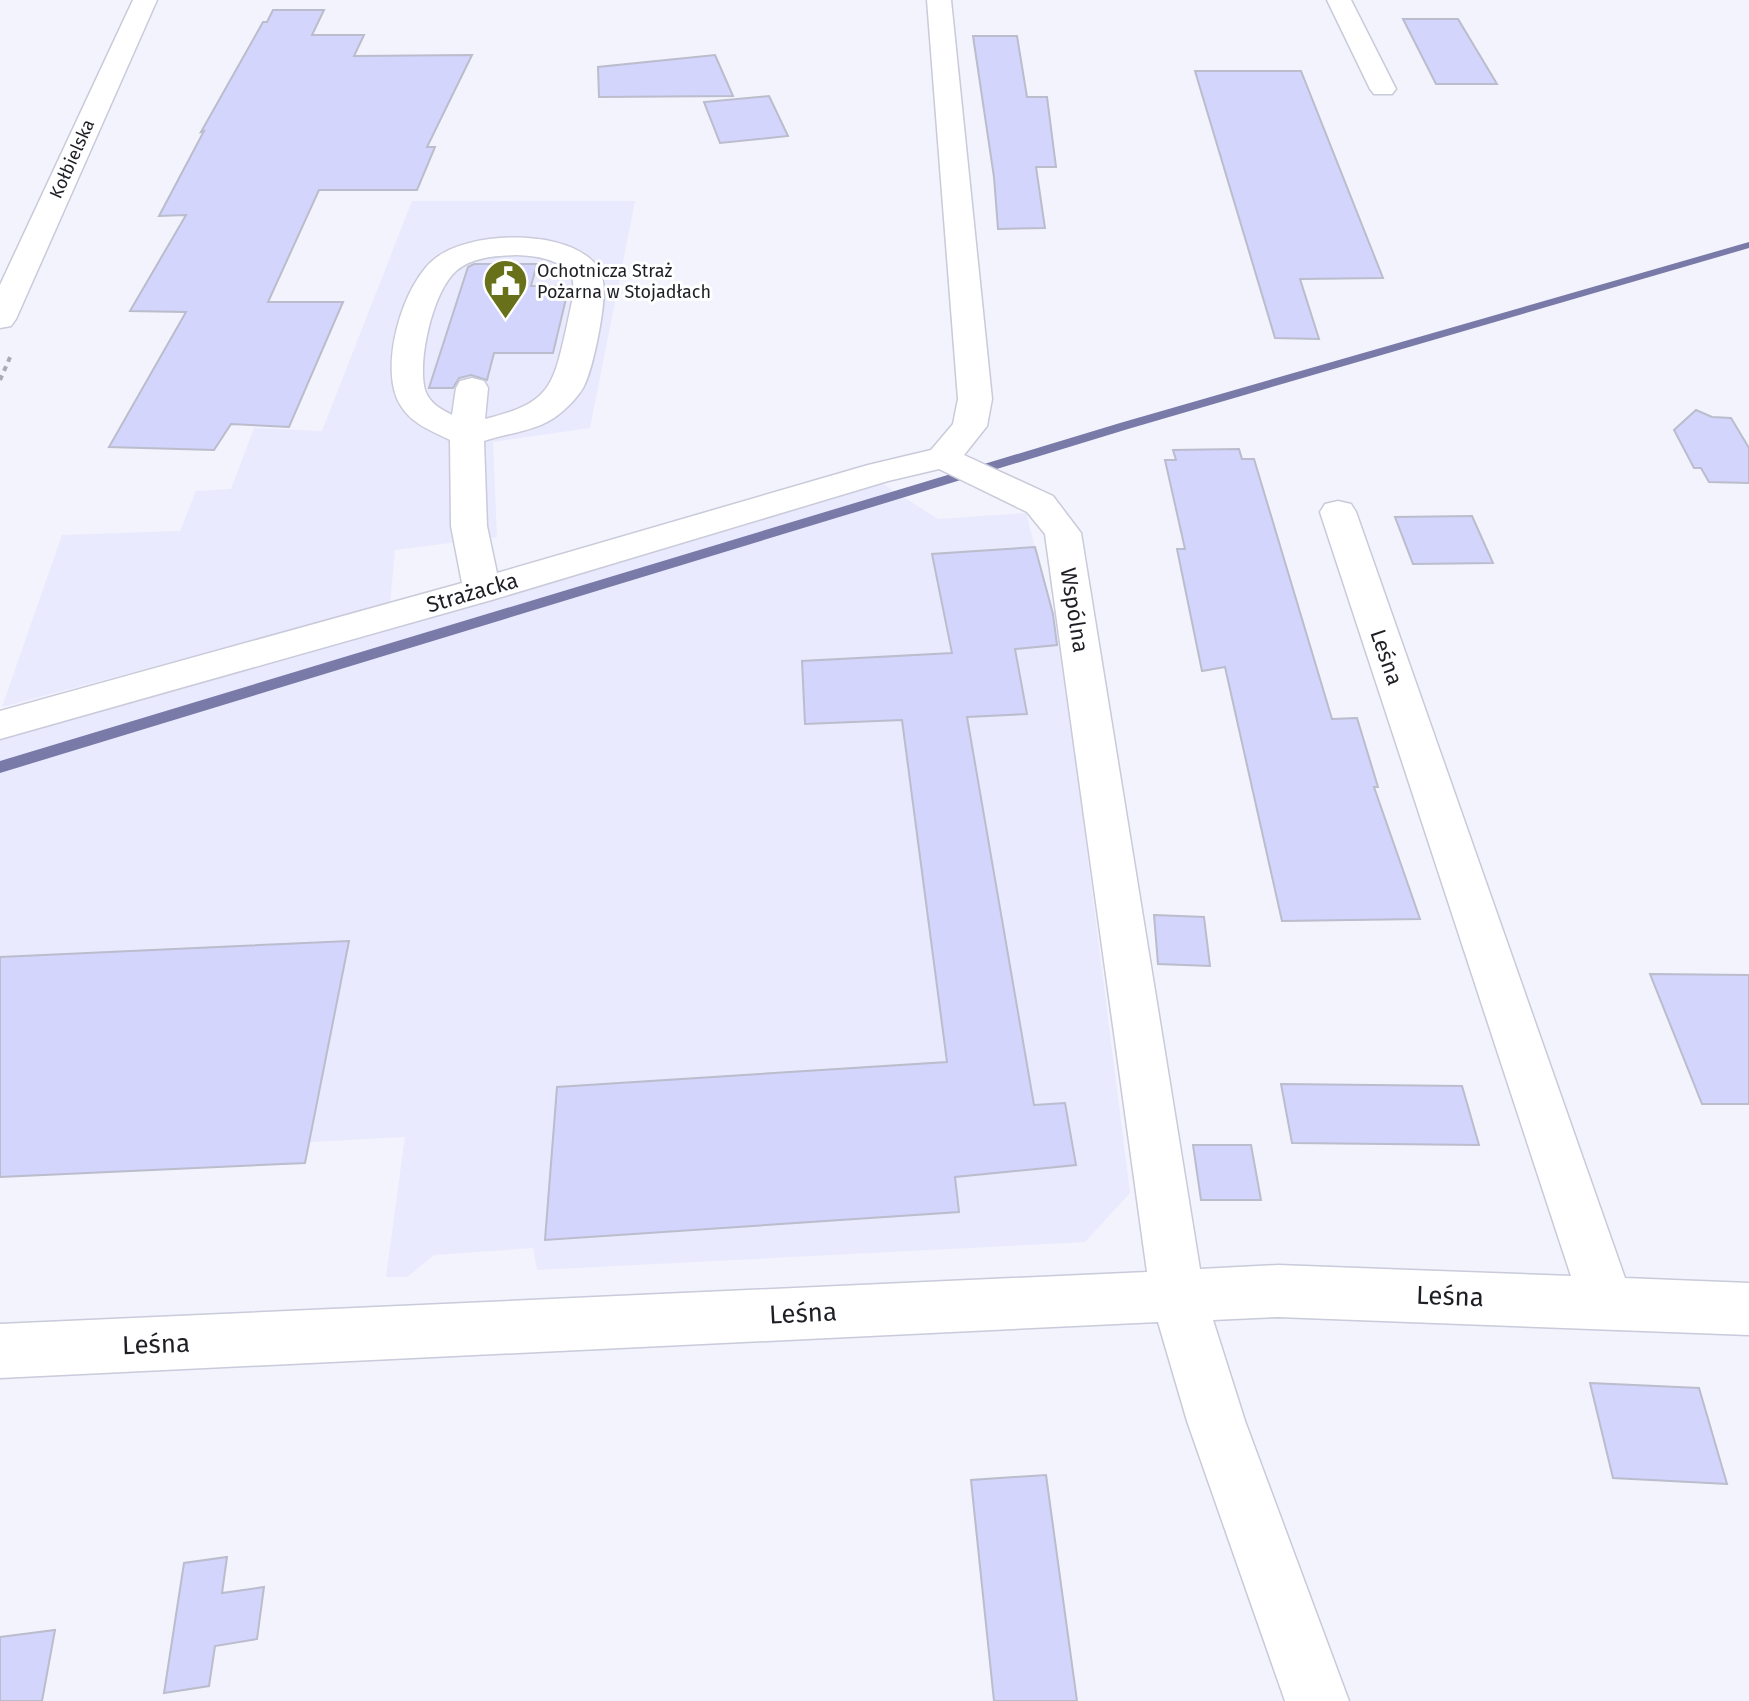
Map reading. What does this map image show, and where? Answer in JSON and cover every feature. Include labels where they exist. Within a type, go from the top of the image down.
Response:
[{"type":"street","name":"Kołbielska","points":[[0,319],[145,0]]},
{"type":"street","points":[[939,0],[975,399],[959,465]]},
{"type":"street","points":[[1339,0],[1383,89]]},
{"type":"street","points":[[509,246],[541,249],[569,257],[584,269],[590,287],[569,385],[542,412],[467,435],[434,419],[416,404],[406,385],[407,352],[431,280],[446,263],[473,251],[509,246]]},
{"type":"street","points":[[472,388],[467,435],[469,526],[482,590]]},
{"type":"street","name":"Strażacka","points":[[0,725],[482,590],[880,472],[959,465]]},
{"type":"street","name":"Wspólna","points":[[959,465],[1040,504],[1063,533],[1177,1293],[1216,1421],[1317,1701]]},
{"type":"street","name":"Leśna","points":[[1338,512],[1606,1301]]},
{"type":"street","name":"Leśna","points":[[0,1351],[339,1337],[1177,1293],[1278,1291],[1606,1301],[1749,1309]]},
{"type":"shaded area","points":[[412,201],[635,201],[590,428],[493,442],[497,537],[395,550],[390,604],[2,707],[62,535],[180,531],[196,491],[231,489],[254,428],[322,431]]},
{"type":"shaded area","points":[[880,482],[938,519],[1026,513],[1061,645],[1130,1193],[1085,1242],[537,1270],[533,1248],[434,1255],[407,1277],[386,1277],[405,1137],[310,1142],[305,1163],[0,1177],[0,740],[435,616]]},
{"type":"building","points":[[273,10],[324,10],[312,35],[364,35],[354,56],[472,55],[427,147],[435,147],[417,190],[319,190],[268,302],[343,302],[289,427],[231,424],[214,450],[109,447],[186,312],[130,311],[186,215],[159,216],[204,131],[201,132],[263,22],[267,22]]},
{"type":"building","points":[[1403,19],[1458,19],[1497,84],[1436,84]]},
{"type":"building","points":[[973,36],[1017,36],[1027,97],[1047,97],[1056,167],[1036,167],[1045,228],[998,229],[994,177]]},
{"type":"building","points":[[715,55],[733,96],[599,97],[598,67]]},
{"type":"building","points":[[1195,71],[1301,71],[1383,278],[1300,279],[1319,339],[1275,338]]},
{"type":"building","points":[[769,96],[788,136],[720,143],[704,102]]},
{"type":"building","name":"Ochotnicza Straż Pożarna w Stojadłach","points":[[474,264],[537,264],[531,286],[569,286],[553,353],[494,353],[487,380],[471,375],[459,378],[453,388],[429,388],[468,267]]},
{"type":"building","points":[[1696,410],[1712,417],[1731,418],[1749,448],[1749,483],[1709,482],[1701,468],[1694,468],[1674,430]]},
{"type":"building","points":[[1239,449],[1242,459],[1254,459],[1332,719],[1357,718],[1378,787],[1374,787],[1420,919],[1282,921],[1225,667],[1202,671],[1177,549],[1185,549],[1165,460],[1176,460],[1173,450]]},
{"type":"building","points":[[1472,516],[1493,563],[1413,564],[1395,517]]},
{"type":"building","points":[[1035,547],[1053,614],[1057,645],[1015,649],[1027,714],[967,717],[1034,1105],[1065,1103],[1076,1165],[955,1177],[959,1212],[545,1240],[557,1087],[947,1062],[902,720],[805,724],[802,661],[952,653],[932,554]]},
{"type":"building","points":[[1154,915],[1204,917],[1210,966],[1158,964]]},
{"type":"building","points":[[349,941],[305,1163],[0,1177],[0,957]]},
{"type":"building","points":[[1650,974],[1749,975],[1749,1104],[1702,1104]]},
{"type":"building","points":[[1281,1084],[1462,1086],[1479,1145],[1292,1143]]},
{"type":"building","points":[[1193,1145],[1251,1145],[1261,1200],[1201,1200]]},
{"type":"building","points":[[1590,1383],[1699,1388],[1727,1484],[1613,1478]]},
{"type":"building","points":[[1046,1475],[1077,1701],[994,1701],[971,1480]]},
{"type":"building","points":[[227,1557],[222,1593],[264,1587],[257,1639],[215,1646],[209,1686],[164,1693],[184,1563]]},
{"type":"building","points":[[55,1630],[42,1701],[0,1701],[0,1637]]},
{"type":"waterway","points":[[0,767],[1124,426],[1749,245]]},
{"type":"place","name":"Ochotnicza Straż Pożarna w Stojadłach","points":[[506,320]]}]
